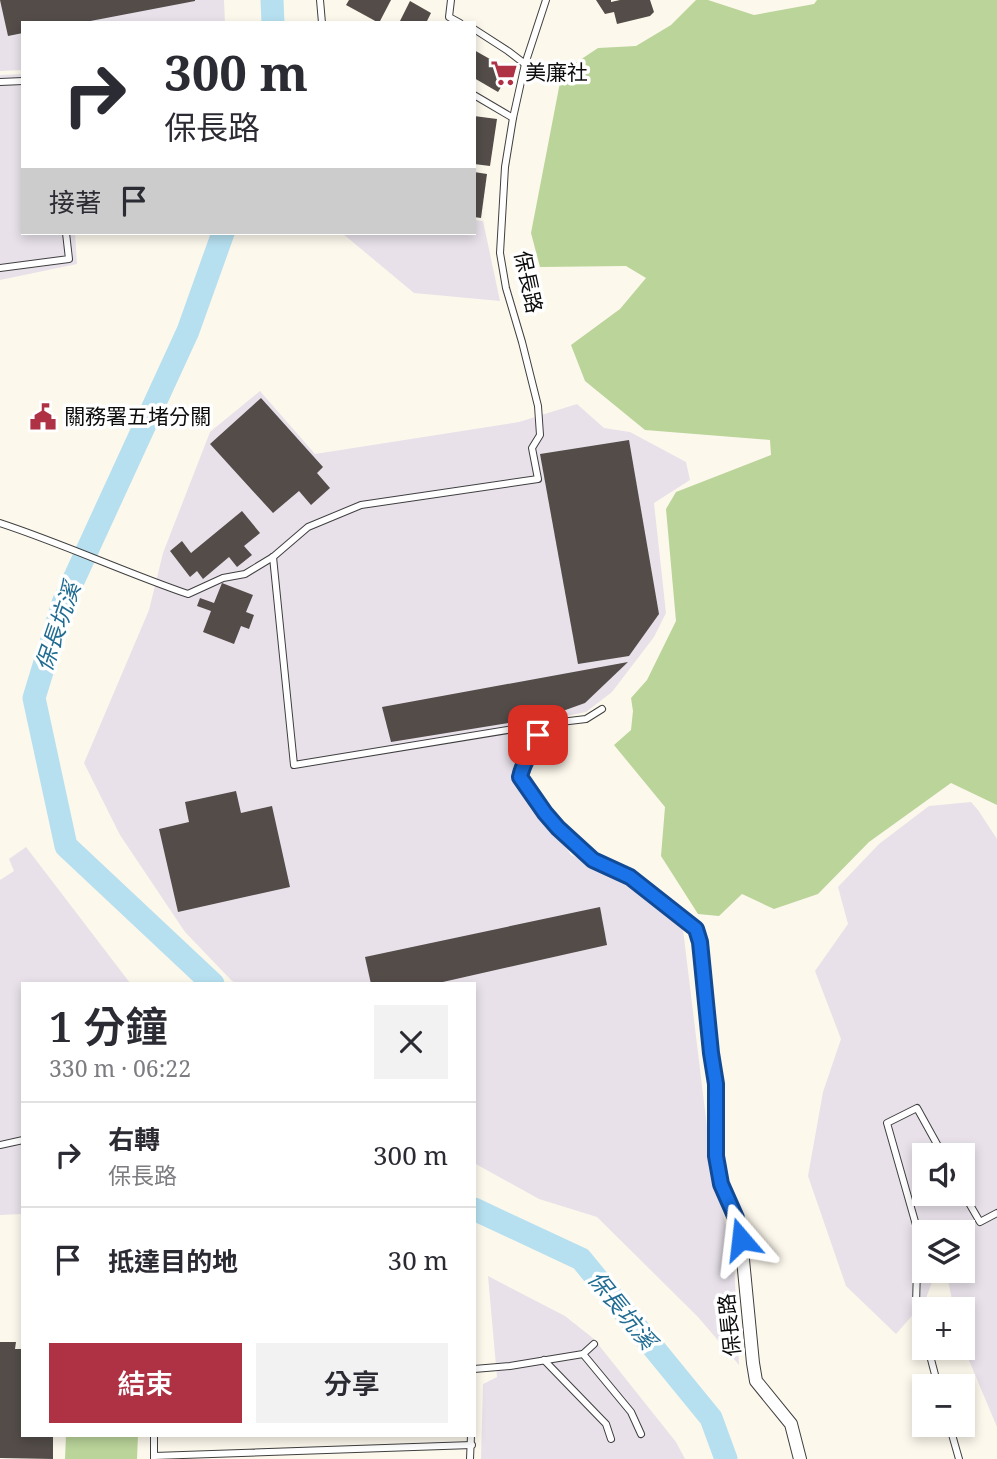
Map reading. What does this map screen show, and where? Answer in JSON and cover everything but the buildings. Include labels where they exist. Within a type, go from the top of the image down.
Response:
[{"type":"street","name":"保長路","points":[[544,724],[522,766],[520,777],[535,800],[558,828],[593,860],[630,877],[696,929],[700,942],[716,1084],[716,1156],[721,1184],[736,1218],[741,1239],[753,1363],[757,1381],[791,1424],[800,1459]]},
{"type":"lane","points":[[320,0],[322,21]]},
{"type":"lane","points":[[449,20],[451,0]]},
{"type":"lane","name":"保長路","points":[[273,558],[308,527],[361,505],[538,480],[532,448],[540,435],[538,406],[506,288],[500,253],[505,167],[513,118],[525,64],[545,0]]},
{"type":"lane","points":[[476,30],[525,64]]},
{"type":"lane","points":[[0,82],[21,80]]},
{"type":"lane","points":[[476,96],[513,118]]},
{"type":"lane","points":[[0,268],[69,259],[66,235]]},
{"type":"lane","points":[[0,523],[188,594],[223,578],[245,574],[273,558],[294,765],[586,719],[602,709]]},
{"type":"lane","points":[[916,1297],[918,1232],[887,1123],[917,1108],[936,1143]]},
{"type":"lane","points":[[0,1145],[21,1140]]},
{"type":"lane","points":[[971,1206],[980,1222],[997,1213]]},
{"type":"lane","points":[[476,1369],[583,1354],[594,1344]]},
{"type":"lane","points":[[583,1354],[631,1412],[640,1434]]},
{"type":"lane","points":[[544,1360],[606,1424],[611,1439]]},
{"type":"lane","points":[[154,1437],[154,1457],[472,1445]]},
{"type":"lane","points":[[470,1459],[471,1437]]},
{"type":"lane","points":[[953,1437],[959,1459]]},
{"type":"shaded area","points":[[0,0],[224,0],[225,21],[21,21],[21,70],[0,71]]},
{"type":"shaded area","points":[[21,74],[21,235],[75,235],[77,264],[0,280],[0,75]]},
{"type":"shaded area","points":[[476,220],[483,221],[500,301],[414,293],[344,235],[476,235]]},
{"type":"shaded area","points":[[260,391],[315,454],[519,422],[577,404],[604,428],[630,432],[686,462],[690,480],[654,503],[666,613],[654,637],[612,692],[586,712],[546,720],[526,730],[511,774],[524,795],[556,831],[571,855],[624,879],[682,921],[712,1168],[734,1261],[739,1365],[698,1317],[597,1217],[539,1199],[476,1164],[476,982],[232,981],[185,932],[120,835],[84,763],[149,610],[163,553],[210,432]]},
{"type":"shaded area","points":[[971,802],[997,839],[997,1427],[969,1360],[975,1360],[975,1297],[951,1297],[949,1283],[975,1283],[975,1220],[912,1220],[912,1283],[932,1283],[926,1297],[912,1297],[912,1316],[896,1334],[846,1286],[808,1176],[823,1092],[841,1039],[815,971],[848,924],[838,887],[879,844],[929,806]]},
{"type":"shaded area","points":[[26,847],[129,982],[21,982],[21,1214],[0,1215],[0,880],[14,871],[9,859]]},
{"type":"shaded area","points":[[488,1276],[565,1316],[594,1339],[676,1442],[685,1459],[481,1459],[483,1384],[497,1377]]},
{"type":"green space","points":[[696,0],[708,0],[754,15],[814,4],[817,0],[997,0],[997,805],[951,783],[869,842],[818,894],[774,909],[742,894],[719,916],[698,914],[661,856],[665,807],[614,745],[631,730],[631,698],[647,680],[676,621],[666,509],[676,492],[771,455],[770,440],[645,430],[585,381],[571,345],[620,309],[646,278],[626,266],[540,267],[531,233],[562,72],[598,48],[636,46],[671,25]]},
{"type":"green space","points":[[66,1437],[138,1437],[137,1459],[65,1459]]},
{"type":"waterway","name":"保長坑溪","points":[[272,0],[273,21]]},
{"type":"waterway","name":"保長坑溪","points":[[211,982],[66,846],[34,698],[63,603],[188,331],[222,235]]},
{"type":"waterway","name":"保長坑溪","points":[[476,1210],[581,1259],[711,1418],[726,1459]]},
{"type":"place","name":"美廉社","points":[[504,73]]},
{"type":"place","name":"關務署五堵分關","points":[[43,417]]},
{"type":"route","points":[[538,735],[522,766],[520,777],[545,813],[593,860],[630,877],[696,929],[700,942],[716,1084],[716,1156],[721,1184],[736,1218],[741,1239]]}]
